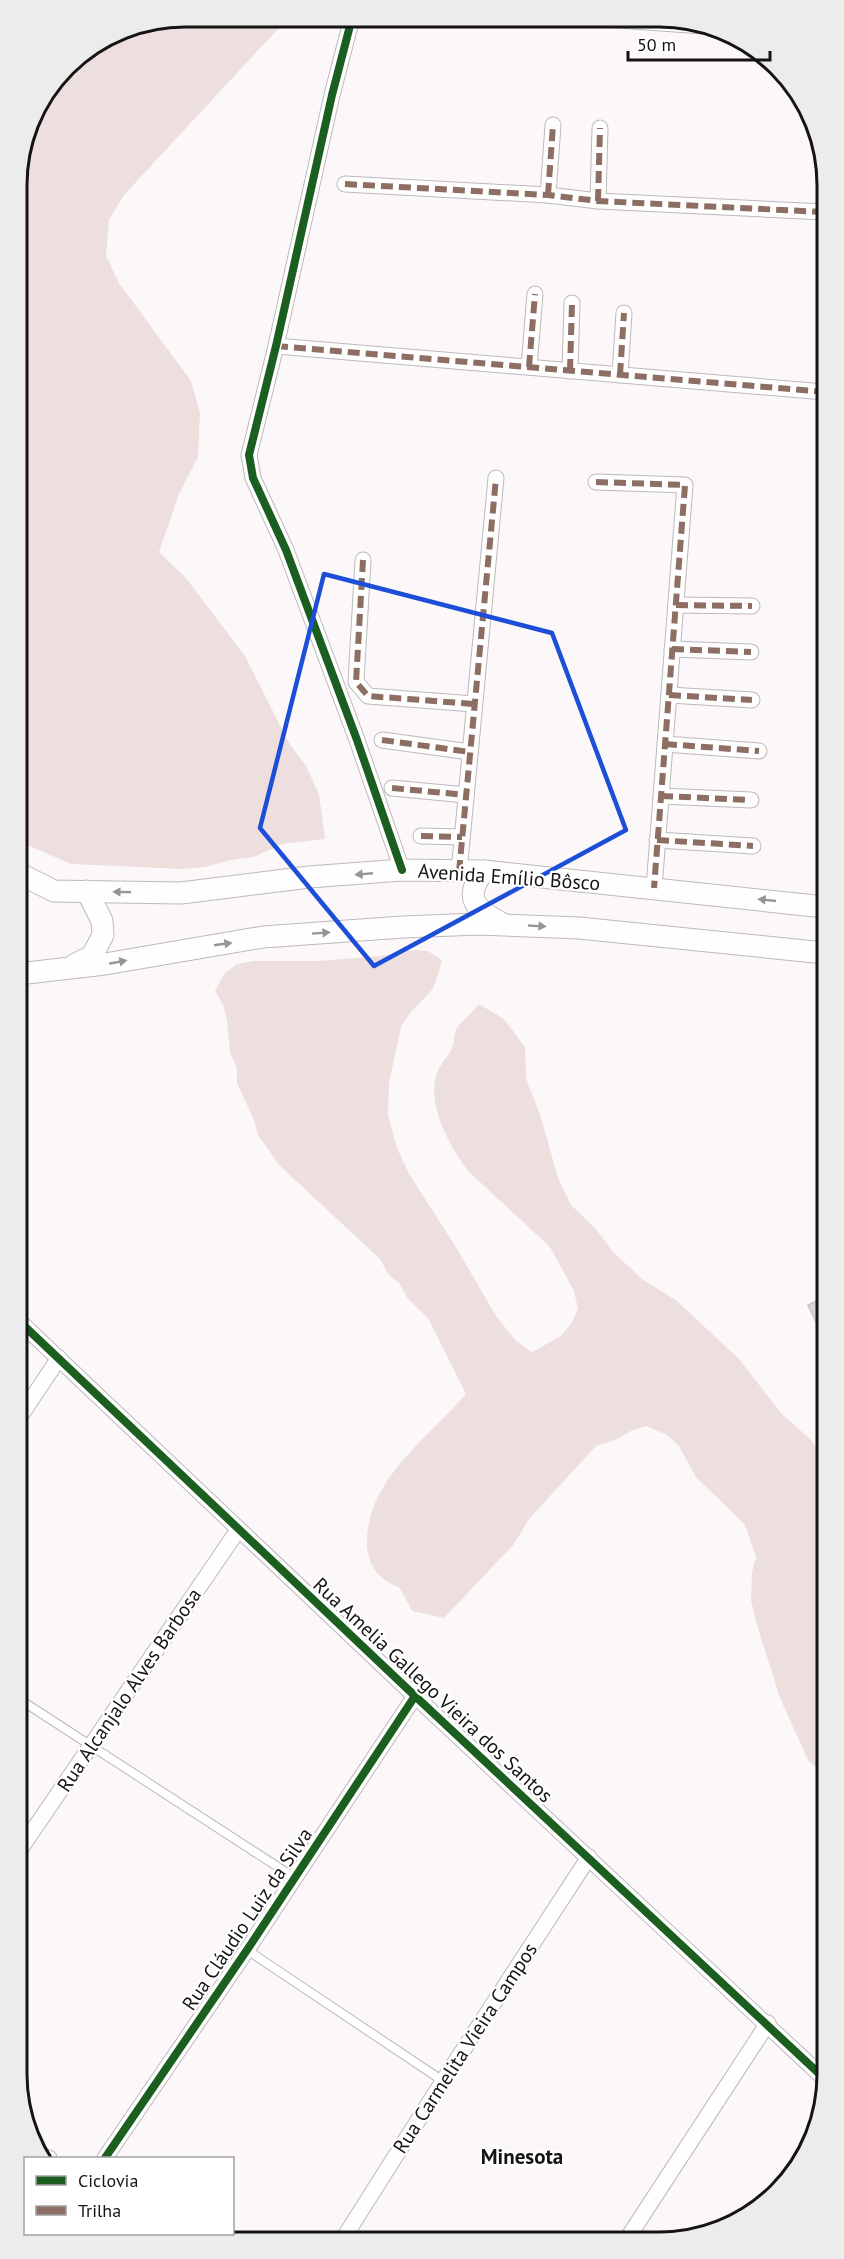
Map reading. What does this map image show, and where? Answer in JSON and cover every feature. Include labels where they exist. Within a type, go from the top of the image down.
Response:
[{"type":"main road","name":"Avenida Emílio Bôsco","points":[[27,878],[54,891],[181,893],[309,877],[402,870],[484,871],[817,906]]},
{"type":"main road","points":[[484,871],[472,891],[474,902],[487,916],[503,924]]},
{"type":"main road","points":[[68,968],[92,956],[103,935],[102,921],[87,891]]},
{"type":"main road","points":[[27,973],[105,964],[263,937],[403,927],[503,924],[591,929],[817,952]]},
{"type":"street","points":[[350,27],[249,455],[253,478],[286,550],[357,740],[402,870]]},
{"type":"street","points":[[548,195],[553,125]]},
{"type":"street","points":[[598,201],[600,128]]},
{"type":"street","points":[[345,184],[548,195],[598,201],[817,212]]},
{"type":"street","points":[[529,367],[535,294]]},
{"type":"street","points":[[570,371],[572,303]]},
{"type":"street","points":[[620,375],[624,313]]},
{"type":"street","points":[[276,346],[817,391]]},
{"type":"street","points":[[459,872],[496,478]]},
{"type":"street","points":[[596,482],[685,485],[654,888]]},
{"type":"street","points":[[363,560],[356,682],[368,696],[474,704]]},
{"type":"street","points":[[676,604],[752,606]]},
{"type":"street","points":[[672,649],[751,652]]},
{"type":"street","points":[[669,696],[752,700]]},
{"type":"street","points":[[382,740],[470,752]]},
{"type":"street","points":[[665,744],[759,751]]},
{"type":"street","points":[[392,788],[466,795]]},
{"type":"street","points":[[661,796],[751,800]]},
{"type":"street","points":[[421,836],[462,837]]},
{"type":"street","points":[[657,840],[753,846]]},
{"type":"street","name":"Rua Amelia Gallego Vieira dos Santos","points":[[27,1328],[238,1530],[817,2071]]},
{"type":"street","points":[[27,1406],[59,1358]]},
{"type":"street","name":"Rua Alcanjalo Alves Barbosa","points":[[27,1839],[238,1530]]},
{"type":"street","name":"Rua Cláudio Luiz da Silva","points":[[106,2157],[247,1950],[415,1696]]},
{"type":"street","name":"Rua Carmelita Vieira Campos","points":[[347,2232],[442,2081],[589,1857]]},
{"type":"street","points":[[632,2232],[768,2023]]},
{"type":"lane","points":[[27,1704],[295,1878]]},
{"type":"lane","points":[[247,1950],[442,2081]]},
{"type":"highlighted area","points":[[324,574],[552,633],[626,830],[374,966],[260,828]]},
{"type":"shaded area","points":[[280,27],[124,195],[109,220],[106,256],[119,283],[191,381],[200,413],[198,457],[179,494],[159,552],[186,578],[245,656],[289,743],[306,766],[319,794],[325,839],[282,844],[254,857],[205,867],[182,869],[71,864],[27,845],[27,175],[32,144],[43,115],[73,73],[106,48],[125,39],[164,28]]},
{"type":"shaded area","points":[[412,950],[428,951],[442,960],[432,990],[410,1013],[401,1027],[389,1083],[388,1115],[397,1148],[409,1174],[456,1247],[496,1316],[516,1341],[532,1352],[561,1336],[571,1324],[578,1309],[574,1291],[550,1247],[468,1171],[447,1138],[437,1112],[434,1085],[437,1073],[452,1048],[457,1028],[479,1004],[504,1019],[525,1047],[526,1079],[540,1114],[558,1178],[571,1205],[596,1229],[613,1252],[642,1279],[677,1301],[739,1359],[781,1413],[817,1448],[817,1768],[808,1760],[780,1698],[756,1622],[751,1600],[752,1572],[756,1557],[745,1525],[696,1477],[679,1446],[667,1435],[646,1426],[596,1446],[529,1519],[514,1544],[444,1618],[412,1611],[400,1588],[386,1581],[372,1566],[367,1544],[369,1521],[376,1500],[402,1462],[466,1394],[428,1318],[408,1299],[400,1284],[388,1274],[380,1259],[280,1166],[258,1135],[254,1120],[237,1083],[237,1068],[230,1052],[227,1020],[223,1005],[215,991],[224,974],[237,964],[253,961],[319,961],[380,956]]},
{"type":"building","points":[[817,1300],[817,1324],[808,1305]]},
{"type":"marked path","points":[[548,195],[553,125]]},
{"type":"marked path","points":[[598,201],[600,128]]},
{"type":"marked path","points":[[345,184],[548,195],[598,201],[817,212]]},
{"type":"marked path","points":[[529,367],[535,294]]},
{"type":"marked path","points":[[570,371],[572,303]]},
{"type":"marked path","points":[[620,375],[624,313]]},
{"type":"marked path","points":[[276,346],[817,391]]},
{"type":"marked path","points":[[459,872],[496,478]]},
{"type":"marked path","points":[[596,482],[685,485],[654,888]]},
{"type":"marked path","points":[[363,560],[356,682],[368,696],[474,704]]},
{"type":"marked path","points":[[676,605],[752,606]]},
{"type":"marked path","points":[[672,649],[751,652]]},
{"type":"marked path","points":[[669,695],[752,700]]},
{"type":"marked path","points":[[382,740],[470,752]]},
{"type":"marked path","points":[[665,744],[759,751]]},
{"type":"marked path","points":[[392,788],[466,795]]},
{"type":"marked path","points":[[661,796],[751,800]]},
{"type":"marked path","points":[[421,836],[462,837]]},
{"type":"marked path","points":[[657,840],[753,846]]},
{"type":"cycle path","points":[[350,27],[249,455],[253,478],[286,550],[357,740],[402,870]]},
{"type":"cycle path","points":[[27,1329],[817,2072]]},
{"type":"cycle path","points":[[106,2157],[247,1950],[415,1696]]},
{"type":"district","name":"Minesota","points":[[522,2157]]}]
